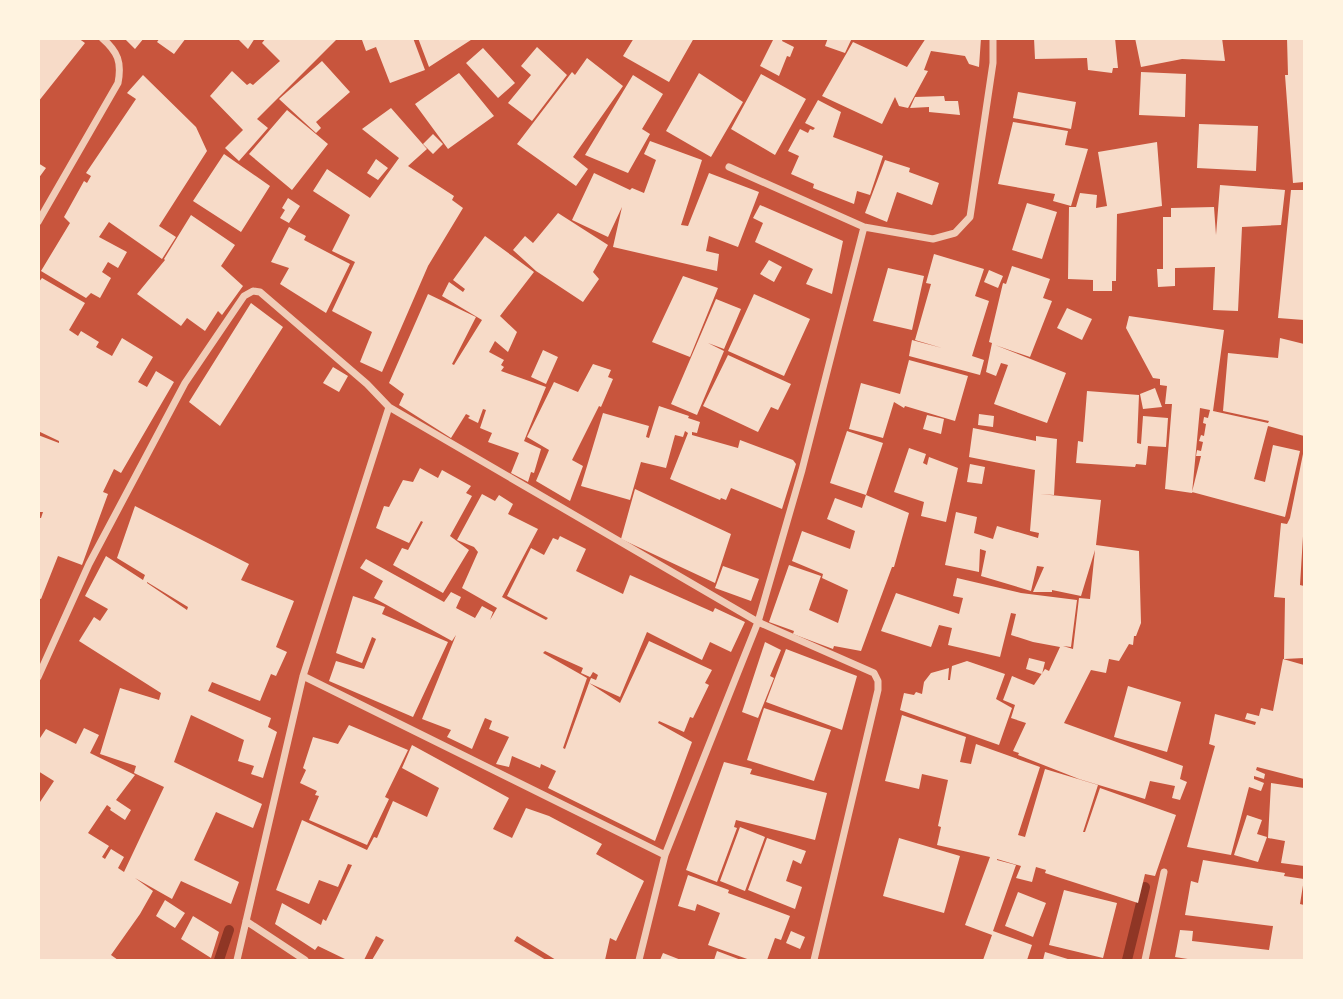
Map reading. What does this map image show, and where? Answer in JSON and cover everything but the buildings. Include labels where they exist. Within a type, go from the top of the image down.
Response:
[{"type":"street","points":[[38,222],[118,83],[121,66],[115,49],[102,38]]},
{"type":"street","points":[[729,167],[864,227],[933,239],[955,233],[970,216],[993,63],[993,38]]},
{"type":"street","points":[[639,961],[665,855],[758,622],[802,470],[864,227]]},
{"type":"street","points":[[38,677],[89,564],[178,395],[244,296],[253,291],[260,292],[367,384],[389,408],[758,622],[874,673],[878,690],[814,961]]},
{"type":"street","points":[[237,961],[303,676],[389,408]]},
{"type":"street","points":[[303,676],[665,855]]},
{"type":"street","points":[[1145,961],[1164,872]]},
{"type":"street","points":[[246,921],[305,961]]},
{"type":"waterway","points":[[1127,960],[1145,887]]},
{"type":"waterway","points":[[219,960],[229,930]]}]
